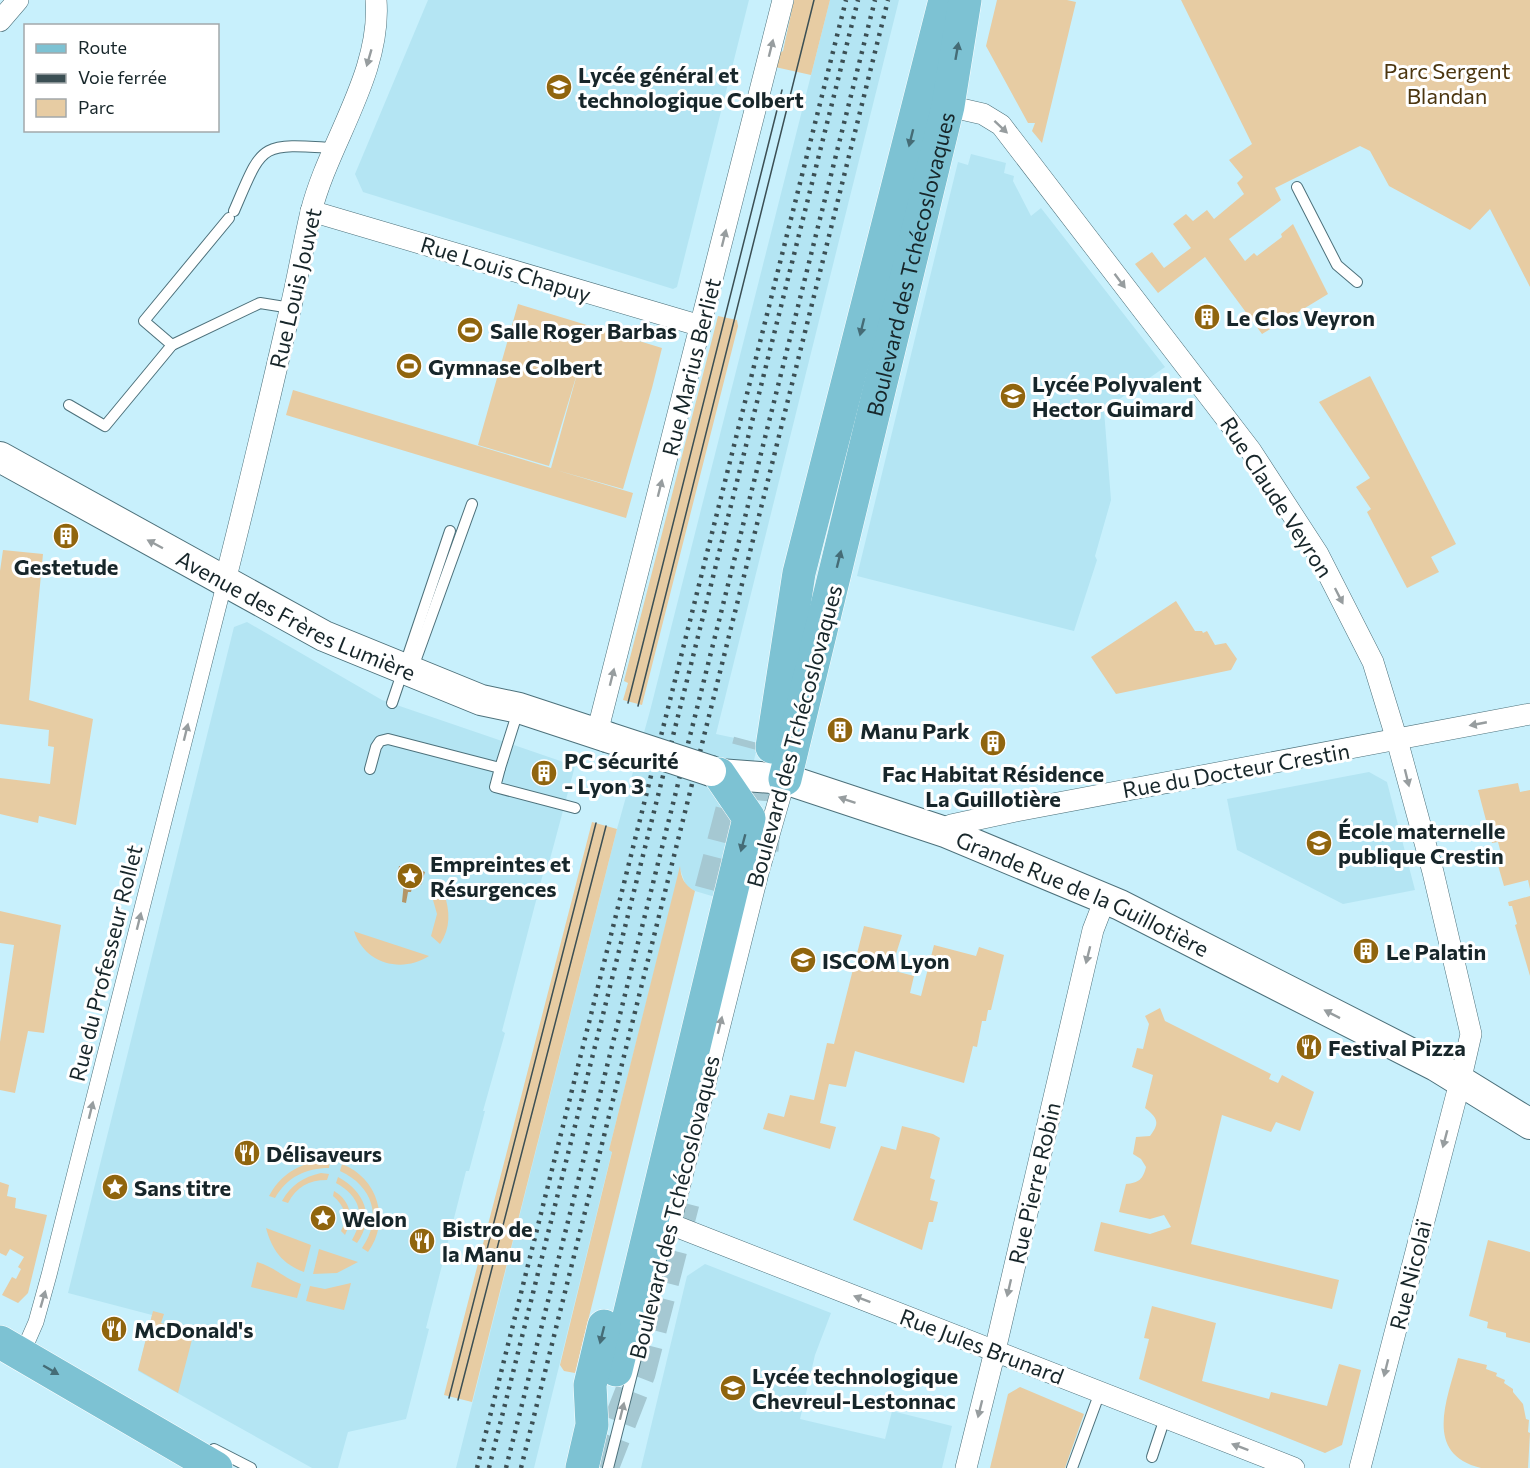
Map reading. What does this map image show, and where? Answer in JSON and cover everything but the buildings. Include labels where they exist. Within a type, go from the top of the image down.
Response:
[{"type":"main road","name":"Boulevard des Tchécoslovaques","points":[[785,778],[936,96],[945,0]]},
{"type":"main road","name":"Boulevard des Tchécoslovaques","points":[[761,744],[800,573],[965,0]]},
{"type":"main road","name":"Avenue des Frères Lumière","points":[[0,457],[324,636],[481,700],[519,708],[602,735]]},
{"type":"main road","name":"Grande Rue de la Guillotière","points":[[602,735],[715,773],[785,778],[945,832],[1105,899],[1436,1066],[1530,1124]]},
{"type":"main road","points":[[566,1468],[603,1378],[749,818],[715,773]]},
{"type":"main road","points":[[582,1468],[711,890]]},
{"type":"main road","points":[[11,1348],[120,1410],[210,1456]]},
{"type":"main road","points":[[120,1410],[146,1441],[177,1468]]},
{"type":"street","points":[[0,21],[18,0]]},
{"type":"street","name":"Rue Louis Jouvet","points":[[225,581],[291,308],[311,211],[333,148],[370,58],[376,20],[376,0]]},
{"type":"street","name":"Rue Marius Berliet","points":[[602,735],[783,0]]},
{"type":"street","name":"Rue Claude Veyron","points":[[936,96],[983,114],[1001,125],[1251,451],[1318,554],[1373,662],[1433,872],[1471,1034],[1460,1082]]},
{"type":"street","name":"Rue Louis Chapuy","points":[[311,211],[701,326]]},
{"type":"street","name":"Rue du Professeur Rollet","points":[[11,1348],[36,1322],[50,1275],[225,581]]},
{"type":"street","name":"Rue du Docteur Crestin","points":[[945,832],[951,825],[1005,813],[1530,714]]},
{"type":"street","name":"Boulevard des Tchécoslovaques","points":[[670,1224],[758,873],[785,778]]},
{"type":"street","name":"Rue Pierre Robin","points":[[966,1468],[1094,930],[1105,899]]},
{"type":"street","name":"Rue Nicolaï","points":[[1360,1468],[1460,1082]]},
{"type":"street","name":"Rue Jules Brunard","points":[[670,1224],[1294,1468]]},
{"type":"lane","points":[[172,345],[144,321],[231,214],[256,161],[266,151],[277,147],[296,145],[333,148]]},
{"type":"lane","points":[[1297,187],[1337,265],[1357,282]]},
{"type":"lane","points":[[69,405],[105,426],[172,345],[260,303],[291,308]]},
{"type":"lane","points":[[392,703],[408,671],[472,504]]},
{"type":"lane","points":[[408,671],[450,531]]},
{"type":"lane","points":[[519,708],[495,787],[575,808]]},
{"type":"lane","points":[[370,769],[376,747],[381,741],[388,740],[500,768]]},
{"type":"lane","name":"Boulevard des Tchécoslovaques","points":[[608,1468],[670,1224]]},
{"type":"lane","points":[[1072,1468],[1100,1392]]},
{"type":"lane","points":[[120,1410],[167,1426]]},
{"type":"lane","points":[[1152,1457],[1165,1418]]},
{"type":"lane","points":[[210,1456],[251,1468]]},
{"type":"shaded area","name":"Lycée général et technologique Colbert","points":[[428,0],[749,0],[677,287],[673,289],[363,192],[355,174]]},
{"type":"shaded area","points":[[830,0],[899,0],[716,734],[758,743],[722,899],[686,886],[680,869],[609,1150],[612,1151],[534,1468],[456,1468],[617,829],[650,711]]},
{"type":"shaded area","name":"Lycée Polyvalent Hector Guimard","points":[[971,154],[1006,163],[1004,173],[1014,176],[1013,181],[1031,216],[1041,208],[1165,367],[1104,410],[1111,500],[1095,556],[1097,560],[1074,631],[857,576],[958,162],[968,165]]},
{"type":"shaded area","points":[[247,622],[382,700],[575,766],[546,874],[543,874],[502,1031],[505,1033],[469,1171],[466,1171],[426,1328],[429,1329],[406,1419],[348,1432],[338,1468],[312,1468],[138,1371],[152,1315],[68,1293],[234,627]]},
{"type":"shaded area","name":"École maternelle publique Crestin","points":[[1369,772],[1387,782],[1415,890],[1343,904],[1237,850],[1227,799]]},
{"type":"shaded area","points":[[399,866],[425,872],[421,885],[413,883],[406,903],[402,902],[404,882],[397,879]]},
{"type":"shaded area","points":[[705,1264],[831,1313],[815,1355],[800,1419],[885,1439],[892,1411],[952,1426],[942,1468],[641,1468],[687,1276]]},
{"type":"green space","points":[[794,0],[830,0],[811,75],[775,67],[778,54],[783,51]]},
{"type":"green space","points":[[997,0],[1076,2],[1042,143],[1032,131],[1035,123],[1028,123],[986,46]]},
{"type":"green space","name":"Parc Sergent Blandan","points":[[1181,0],[1530,0],[1530,287],[1490,209],[1470,230],[1389,186],[1370,151],[1360,146],[1275,188],[1281,200],[1229,239],[1245,261],[1254,253],[1257,256],[1282,237],[1281,234],[1293,224],[1328,294],[1262,334],[1205,257],[1158,293],[1135,264],[1152,252],[1164,268],[1191,248],[1173,224],[1186,214],[1193,221],[1207,210],[1214,219],[1244,194],[1237,183],[1243,177],[1229,160],[1252,144]]},
{"type":"green space","points":[[518,304],[662,348],[623,489],[556,470],[633,493],[626,518],[286,415],[293,390],[551,468],[579,367],[549,466],[478,445]]},
{"type":"green space","points":[[718,316],[737,320],[738,326],[642,705],[623,700],[628,683],[624,681]]},
{"type":"green space","points":[[1370,376],[1456,544],[1431,557],[1439,572],[1407,588],[1367,512],[1371,509],[1356,487],[1370,478],[1319,402]]},
{"type":"green space","points":[[3,550],[43,554],[29,700],[93,719],[76,825],[39,816],[38,823],[0,814],[0,778],[50,784],[54,747],[48,746],[49,730],[0,724],[0,571]]},
{"type":"green space","points":[[1176,601],[1195,631],[1203,633],[1207,631],[1215,645],[1226,643],[1237,659],[1231,670],[1116,694],[1091,657]]},
{"type":"green space","points":[[1518,783],[1520,792],[1530,790],[1530,889],[1528,880],[1504,886],[1497,862],[1503,861],[1498,842],[1492,843],[1478,790]]},
{"type":"green space","points":[[592,822],[617,829],[472,1402],[444,1395]]},
{"type":"green space","points":[[680,866],[684,881],[695,891],[575,1373],[564,1371],[560,1365],[612,1152],[609,1150]]},
{"type":"green space","points":[[444,893],[448,919],[446,932],[440,944],[431,936],[437,914],[433,900]]},
{"type":"green space","points":[[1530,896],[1530,976],[1515,925],[1517,924],[1512,906],[1509,906],[1508,902]]},
{"type":"green space","points":[[0,911],[61,925],[44,1033],[28,1031],[15,1093],[0,1090],[0,1042],[14,945],[0,943]]},
{"type":"green space","points":[[864,926],[902,935],[891,970],[914,976],[910,993],[921,996],[934,945],[976,956],[979,947],[1004,955],[991,1010],[988,1010],[986,1021],[982,1021],[977,1047],[973,1046],[964,1083],[855,1051],[846,1087],[829,1084],[820,1123],[836,1127],[830,1149],[763,1129],[768,1113],[784,1117],[790,1095],[814,1100],[827,1043],[834,1044]]},
{"type":"green space","points":[[354,931],[429,956],[407,964],[385,962],[366,951]]},
{"type":"green space","points":[[1160,1008],[1165,1021],[1271,1074],[1269,1079],[1278,1083],[1282,1075],[1314,1092],[1300,1131],[1276,1122],[1271,1132],[1222,1115],[1191,1244],[1339,1280],[1332,1309],[1094,1251],[1101,1222],[1150,1234],[1171,1227],[1164,1215],[1150,1219],[1119,1212],[1126,1184],[1140,1180],[1146,1167],[1141,1159],[1133,1154],[1136,1137],[1150,1136],[1156,1124],[1153,1115],[1145,1108],[1153,1075],[1132,1067],[1137,1048],[1143,1049],[1149,1024],[1145,1016]]},
{"type":"green space","points":[[902,1126],[940,1138],[930,1178],[935,1180],[930,1200],[938,1202],[933,1222],[929,1222],[922,1250],[853,1220],[881,1146],[896,1150]]},
{"type":"green space","points":[[316,1161],[330,1161],[329,1168],[298,1175],[285,1184],[275,1198],[269,1196],[288,1173]]},
{"type":"green space","points":[[342,1164],[364,1179],[377,1202],[379,1227],[368,1252],[362,1248],[372,1225],[371,1204],[360,1185],[340,1171]]},
{"type":"green space","points":[[321,1173],[329,1174],[327,1180],[309,1183],[299,1189],[288,1203],[282,1201],[298,1182]]},
{"type":"green space","points":[[338,1177],[355,1190],[364,1206],[366,1224],[357,1243],[352,1240],[359,1223],[358,1207],[351,1194],[336,1183]]},
{"type":"green space","points":[[0,1182],[9,1185],[7,1196],[16,1198],[15,1208],[47,1215],[28,1293],[18,1303],[2,1295],[12,1277],[16,1279],[21,1269],[18,1267],[24,1257],[10,1249],[6,1256],[0,1253]]},
{"type":"green space","points":[[334,1191],[344,1200],[349,1210],[348,1229],[345,1235],[341,1231],[344,1212],[333,1196]]},
{"type":"green space","points":[[266,1228],[311,1245],[304,1272],[290,1265],[279,1255],[271,1243]]},
{"type":"green space","points":[[1488,1240],[1530,1252],[1530,1343],[1506,1337],[1506,1333],[1487,1328],[1488,1322],[1469,1316]]},
{"type":"green space","points":[[319,1249],[358,1262],[337,1273],[313,1274]]},
{"type":"green space","points":[[257,1262],[301,1284],[297,1298],[251,1287]]},
{"type":"green space","points":[[351,1283],[344,1310],[306,1301],[310,1286],[325,1289]]},
{"type":"green space","points":[[1152,1306],[1216,1323],[1202,1381],[1269,1399],[1271,1392],[1327,1406],[1339,1364],[1361,1370],[1342,1445],[1325,1453],[1139,1379],[1149,1339],[1144,1338]]},
{"type":"green space","points":[[153,1311],[164,1314],[161,1323],[194,1332],[178,1393],[138,1370]]},
{"type":"green space","points":[[1458,1358],[1487,1365],[1486,1369],[1497,1373],[1496,1376],[1505,1380],[1504,1383],[1513,1389],[1523,1404],[1526,1419],[1529,1420],[1528,1468],[1481,1468],[1463,1461],[1451,1451],[1445,1438],[1445,1407]]},
{"type":"green space","points":[[1020,1387],[1084,1414],[1065,1468],[990,1468],[1008,1394]]},
{"type":"tunnel","points":[[711,890],[750,741]]},
{"type":"tunnel","points":[[762,850],[772,749]]},
{"type":"tunnel","points":[[602,1468],[639,1373],[685,1195]]},
{"type":"tram line","points":[[638,706],[814,0]]},
{"type":"tram line","points":[[628,703],[782,90]]},
{"type":"tram line","points":[[449,1398],[596,823]]},
{"type":"tram line","points":[[458,1400],[606,826]]},
{"type":"railway","points":[[477,1468],[846,0]]},
{"type":"railway","points":[[489,1468],[858,0]]},
{"type":"railway","points":[[506,1468],[875,0]]},
{"type":"railway","points":[[521,1468],[888,0]]},
{"type":"place","name":"Lycée général et technologique Colbert","points":[[559,87]]},
{"type":"place","name":"Le Clos Veyron","points":[[1207,317]]},
{"type":"place","name":"Salle Roger Barbas","points":[[470,330]]},
{"type":"place","name":"Gymnase Colbert","points":[[409,366]]},
{"type":"place","name":"Lycée Polyvalent Hector Guimard","points":[[1013,396]]},
{"type":"place","name":"Gestetude","points":[[66,536]]},
{"type":"place","name":"Manu Park","points":[[840,730]]},
{"type":"place","name":"Fac Habitat Résidence La Guillotière","points":[[993,743]]},
{"type":"place","name":"PC sécurité - Lyon 3","points":[[544,773]]},
{"type":"place","name":"École maternelle publique Crestin","points":[[1319,843]]},
{"type":"place","name":"Empreintes et Résurgences","points":[[410,876]]},
{"type":"place","name":"Le Palatin","points":[[1366,951]]},
{"type":"place","name":"ISCOM Lyon","points":[[803,960]]},
{"type":"place","name":"Festival Pizza","points":[[1309,1047]]},
{"type":"place","name":"Délisaveurs","points":[[247,1153]]},
{"type":"place","name":"Sans titre","points":[[115,1187]]},
{"type":"place","name":"Welon","points":[[323,1218]]},
{"type":"place","name":"Bistro de la Manu","points":[[422,1241]]},
{"type":"place","name":"McDonald's","points":[[114,1329]]},
{"type":"place","name":"Lycée technologique Chevreul-Lestonnac","points":[[733,1388]]}]
